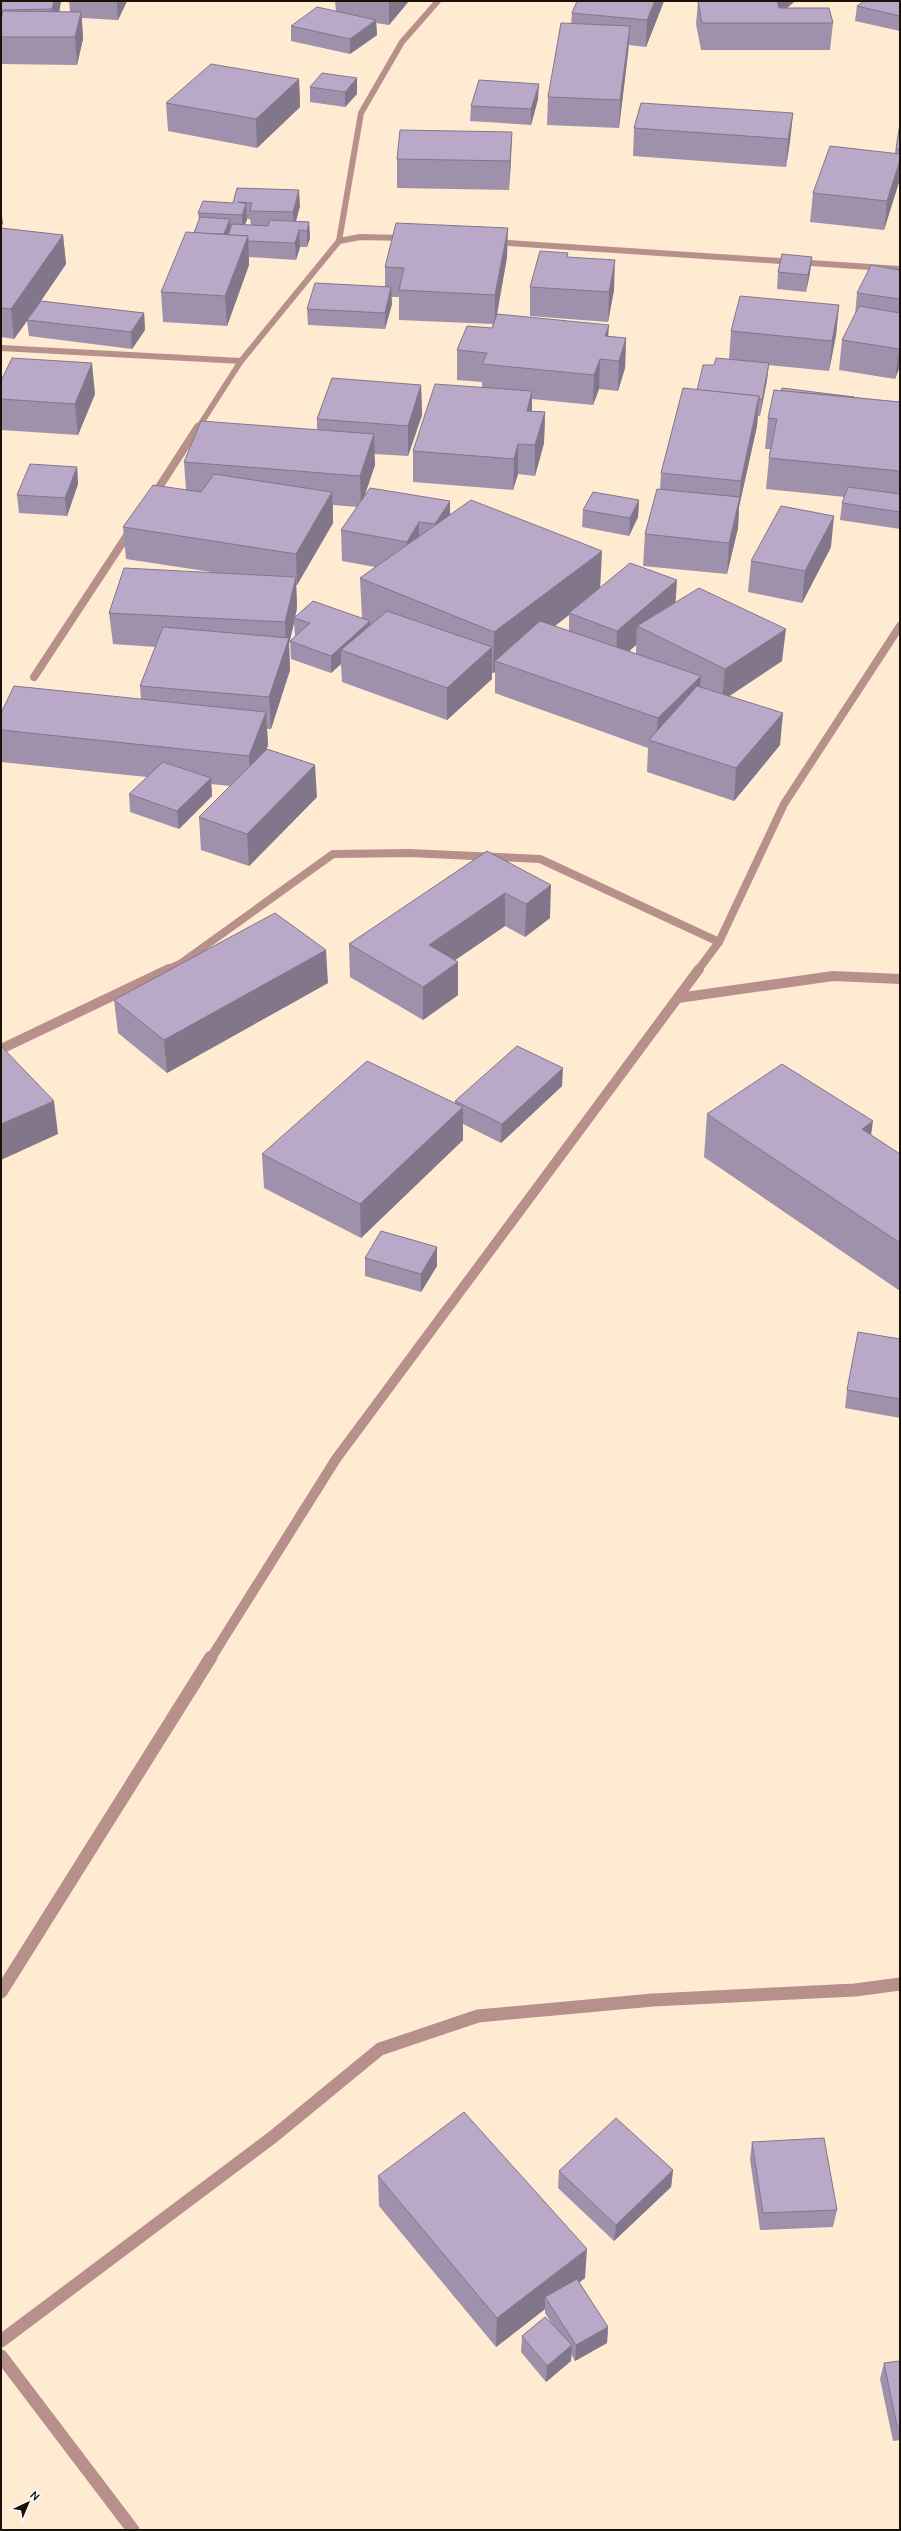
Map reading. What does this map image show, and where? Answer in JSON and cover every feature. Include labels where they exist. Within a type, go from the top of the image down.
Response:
[{"type":"street","points":[[146,506],[241,362],[339,241],[361,113],[402,42],[438,1]]},
{"type":"street","points":[[339,241],[360,237],[415,238]]},
{"type":"street","points":[[485,242],[694,257],[793,260],[900,269]]},
{"type":"street","points":[[1,348],[241,362]]},
{"type":"street","points":[[34,676],[138,519]]},
{"type":"street","points":[[1,1992],[336,1459],[719,942],[784,804],[900,626]]},
{"type":"street","points":[[1,1049],[180,964],[334,854],[409,853],[540,859],[719,942]]},
{"type":"street","points":[[678,998],[833,976],[900,979]]},
{"type":"street","points":[[1,2340],[274,2136],[380,2049],[478,2016],[653,2000],[855,1990],[900,1984]]},
{"type":"street","points":[[1,2356],[133,2530]]},
{"type":"building","points":[[2,1],[54,1],[52,9],[1,10]]},
{"type":"building","points":[[577,1],[655,1],[647,20],[572,13]]},
{"type":"building","points":[[698,1],[777,1],[779,8],[829,8],[833,23],[702,23]]},
{"type":"building","points":[[864,1],[900,1],[900,16],[857,6]]},
{"type":"building","points":[[317,7],[376,20],[350,39],[291,26]]},
{"type":"building","points":[[3,11],[81,12],[75,37],[1,37],[1,19]]},
{"type":"building","points":[[561,23],[630,26],[620,100],[548,97]]},
{"type":"building","points":[[211,64],[299,79],[256,119],[166,103]]},
{"type":"building","points":[[322,73],[357,78],[345,92],[310,87]]},
{"type":"building","points":[[479,80],[539,84],[531,109],[471,106]]},
{"type":"building","points":[[641,103],[793,113],[788,139],[634,128]]},
{"type":"building","points":[[900,123],[900,149],[896,149]]},
{"type":"building","points":[[400,130],[512,132],[510,161],[397,159]]},
{"type":"building","points":[[830,146],[900,154],[900,160],[887,201],[813,193]]},
{"type":"building","points":[[237,188],[299,190],[293,212],[250,211],[252,203],[238,202],[246,204],[242,215],[198,213],[203,201],[233,203]]},
{"type":"building","points":[[200,217],[230,219],[224,234],[194,233]]},
{"type":"building","points":[[270,220],[309,222],[307,231],[299,230],[295,243],[248,241],[248,236],[228,235],[232,224],[268,226]]},
{"type":"building","points":[[396,223],[508,228],[495,295],[399,290],[404,268],[385,267]]},
{"type":"building","points":[[1,228],[63,235],[11,309],[1,308]]},
{"type":"building","points":[[186,232],[248,236],[225,296],[161,292]]},
{"type":"building","points":[[540,251],[568,253],[567,257],[615,260],[609,292],[530,287]]},
{"type":"building","points":[[782,254],[812,257],[808,275],[778,272]]},
{"type":"building","points":[[871,265],[900,270],[900,299],[857,293]]},
{"type":"building","points":[[315,283],[391,287],[385,313],[307,309]]},
{"type":"building","points":[[740,296],[839,305],[832,341],[731,331]]},
{"type":"building","points":[[41,301],[144,313],[131,332],[27,320]]},
{"type":"building","points":[[859,306],[900,313],[899,349],[842,340]]},
{"type":"building","points":[[497,314],[609,325],[605,336],[626,338],[619,361],[600,359],[594,375],[482,364],[487,353],[457,350],[467,326],[492,328]]},
{"type":"building","points":[[12,358],[92,363],[75,404],[1,399],[1,381]]},
{"type":"building","points":[[716,358],[769,363],[762,400],[759,399],[759,396],[697,390],[703,365],[714,365]]},
{"type":"building","points":[[332,378],[421,385],[408,426],[317,419]]},
{"type":"building","points":[[435,384],[532,391],[527,411],[545,412],[535,445],[518,444],[514,459],[413,451]]},
{"type":"building","points":[[683,388],[759,396],[741,481],[661,473]]},
{"type":"building","points":[[782,388],[854,397],[781,391]]},
{"type":"building","points":[[774,390],[900,402],[900,471],[769,458],[777,419],[768,418]]},
{"type":"building","points":[[201,421],[374,434],[360,476],[184,462]]},
{"type":"building","points":[[30,464],[77,467],[65,498],[17,495]]},
{"type":"building","points":[[214,474],[332,492],[296,554],[123,527],[153,485],[201,492]]},
{"type":"building","points":[[848,487],[900,494],[900,512],[842,503]]},
{"type":"building","points":[[370,488],[450,501],[435,524],[419,522],[407,542],[341,530]]},
{"type":"building","points":[[657,489],[740,497],[729,543],[645,534]]},
{"type":"building","points":[[593,492],[639,500],[630,518],[583,510]]},
{"type":"building","points":[[471,500],[602,551],[494,632],[360,578]]},
{"type":"building","points":[[781,506],[834,516],[805,571],[751,561]]},
{"type":"building","points":[[630,563],[677,580],[617,631],[569,613]]},
{"type":"building","points":[[124,568],[296,577],[285,622],[109,613]]},
{"type":"building","points":[[699,588],[786,629],[725,669],[637,626]]},
{"type":"building","points":[[313,601],[370,621],[331,656],[290,641],[310,623],[294,618]]},
{"type":"building","points":[[387,611],[492,647],[447,688],[341,650]]},
{"type":"building","points":[[540,621],[701,676],[658,718],[495,661]]},
{"type":"building","points":[[163,627],[289,638],[269,697],[140,686]]},
{"type":"building","points":[[14,686],[266,712],[249,756],[1,730],[1,713]]},
{"type":"building","points":[[697,686],[783,713],[736,768],[649,740]]},
{"type":"building","points":[[267,749],[315,765],[247,834],[199,817]]},
{"type":"building","points":[[163,762],[211,778],[177,811],[129,794]]},
{"type":"building","points":[[487,851],[551,885],[526,904],[505,893],[429,945],[458,962],[423,987],[349,944]]},
{"type":"building","points":[[275,913],[326,950],[164,1040],[114,1000]]},
{"type":"building","points":[[1,1046],[54,1101],[1,1124]]},
{"type":"building","points":[[517,1046],[563,1068],[502,1124],[455,1101]]},
{"type":"building","points":[[367,1061],[463,1107],[360,1204],[262,1154]]},
{"type":"building","points":[[782,1064],[873,1121],[862,1129],[900,1154],[900,1243],[707,1114]]},
{"type":"building","points":[[381,1231],[437,1247],[421,1274],[365,1258]]},
{"type":"building","points":[[858,1332],[900,1339],[900,1399],[847,1390]]},
{"type":"building","points":[[464,2112],[587,2249],[497,2318],[378,2176]]},
{"type":"building","points":[[616,2118],[673,2170],[616,2225],[559,2171]]},
{"type":"building","points":[[824,2138],[837,2210],[763,2213],[752,2142]]},
{"type":"building","points":[[577,2279],[608,2327],[576,2345],[545,2297]]},
{"type":"building","points":[[545,2317],[572,2345],[547,2366],[522,2336]]},
{"type":"building","points":[[900,2361],[900,2426],[897,2426],[884,2363]]}]
